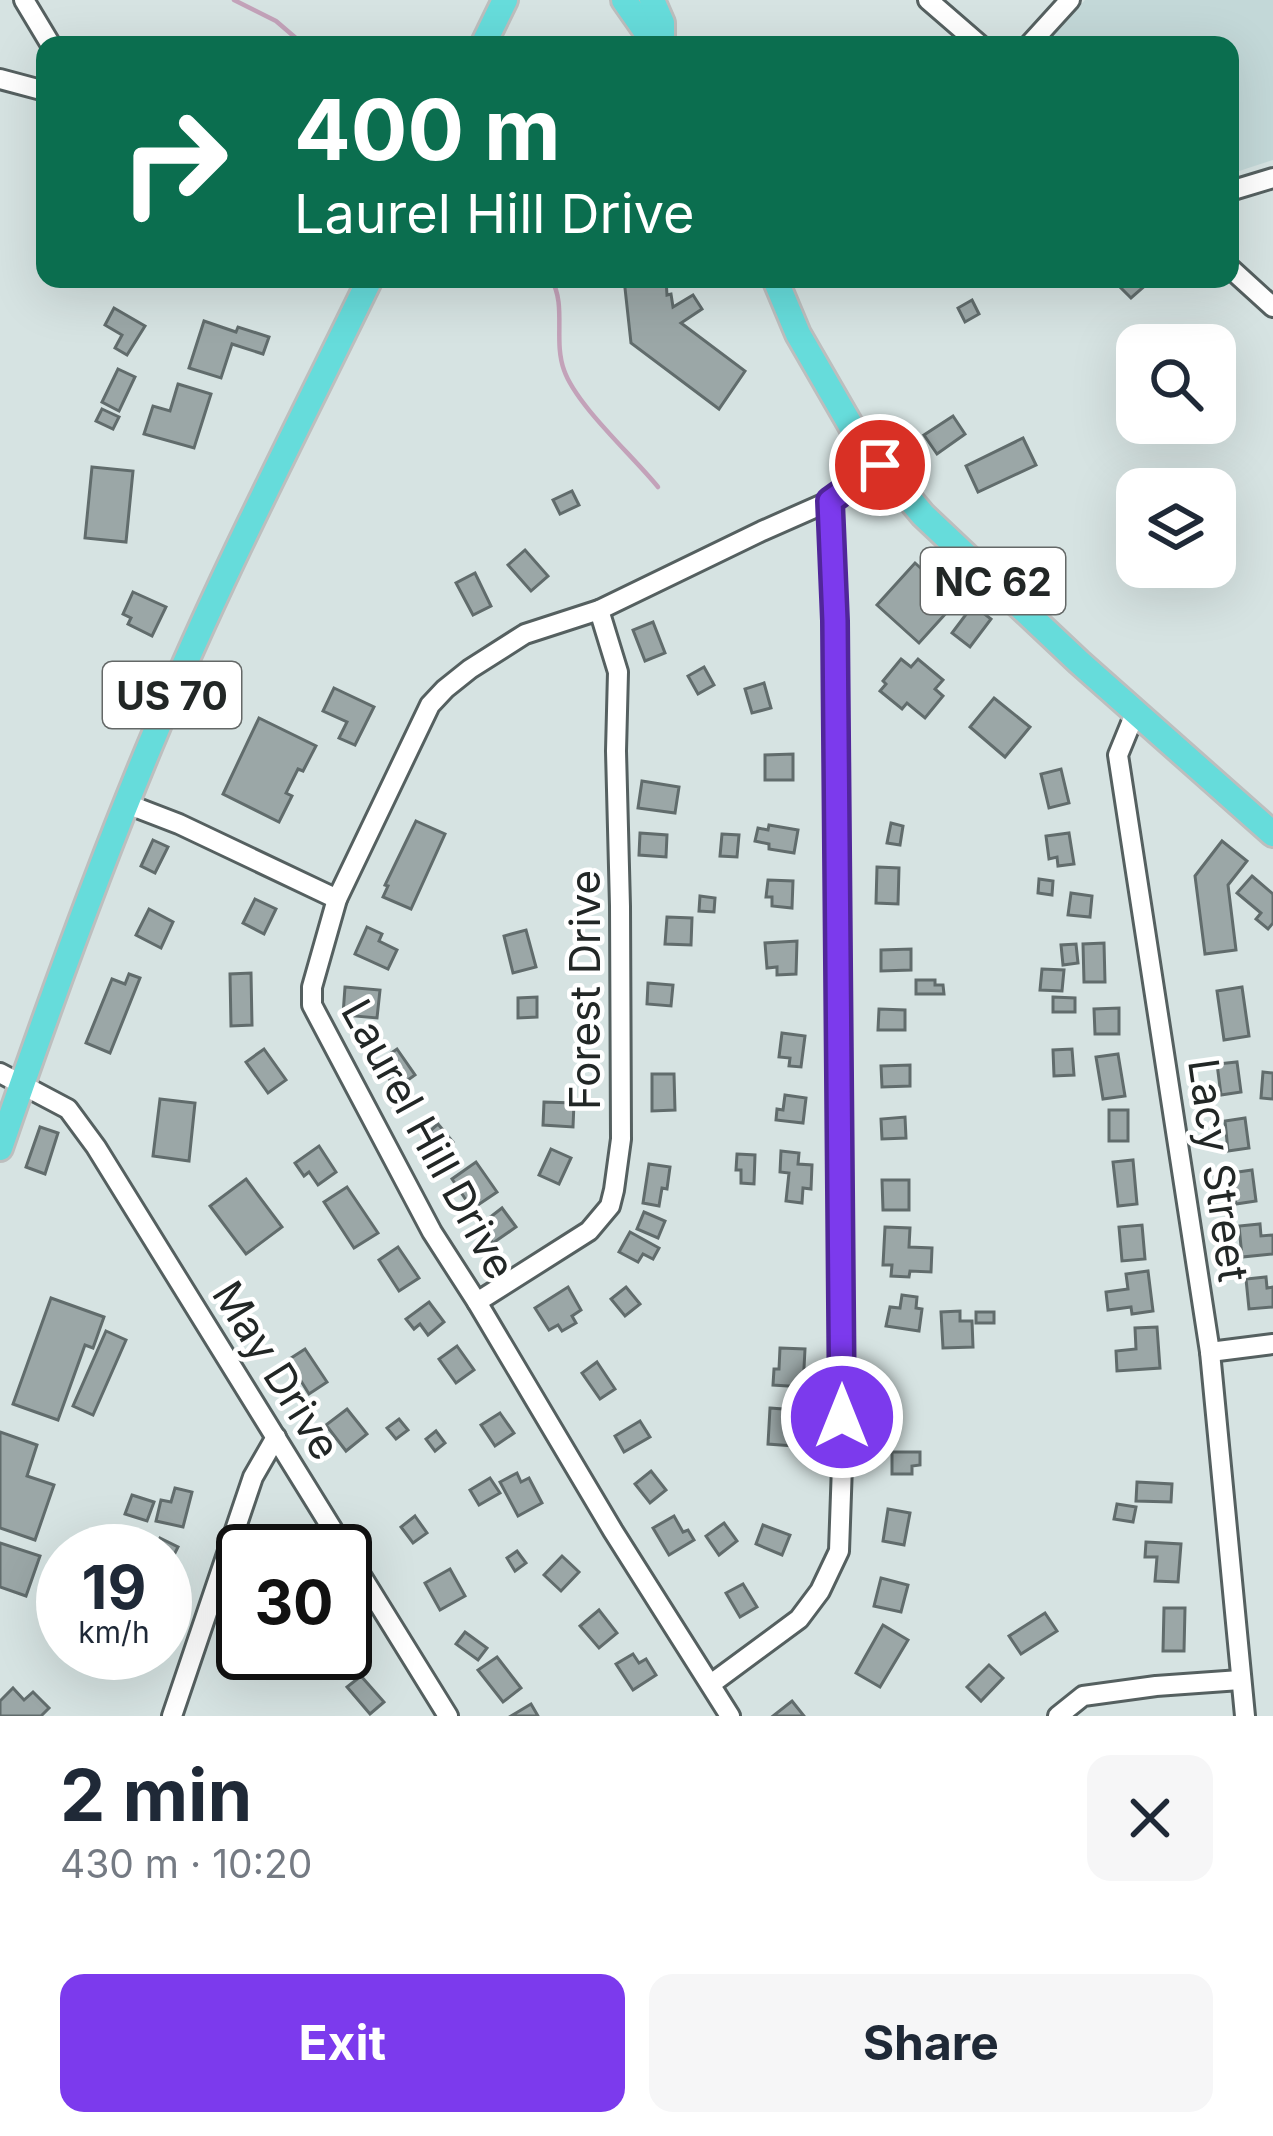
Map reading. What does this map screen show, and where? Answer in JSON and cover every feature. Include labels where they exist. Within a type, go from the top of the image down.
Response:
[{"type":"main road","points":[[487,36],[505,0]]},
{"type":"main road","points":[[624,0],[652,36]]},
{"type":"main road","points":[[652,0],[662,36]]},
{"type":"main road","name":"US 70","points":[[0,1148],[11,1079],[62,970],[156,730],[366,288]]},
{"type":"main road","name":"NC 62","points":[[779,288],[798,334],[858,438],[923,515],[1273,834]]},
{"type":"street","points":[[25,0],[46,36]]},
{"type":"street","points":[[928,0],[970,36]]},
{"type":"street","points":[[1037,36],[1070,0]]},
{"type":"street","points":[[0,79],[36,89]]},
{"type":"street","points":[[1239,188],[1273,178]]},
{"type":"street","points":[[1239,276],[1273,307]]},
{"type":"street","name":"Laurel Hill Drive","points":[[730,1716],[432,1232],[313,1005],[312,987],[338,898],[430,705],[445,689],[525,634],[598,610],[830,501],[880,465]]},
{"type":"street","points":[[711,1684],[799,1619],[820,1591],[839,1551],[842,1226],[830,501]]},
{"type":"street","name":"Forest Drive","points":[[477,1302],[589,1231],[610,1206],[614,1190],[621,1139],[618,672],[598,610]]},
{"type":"street","name":"Lacy Street","points":[[1136,711],[1118,754],[1210,1352],[1245,1716]]},
{"type":"street","points":[[128,803],[338,898]]},
{"type":"street","name":"May Drive","points":[[11,1079],[68,1109],[96,1147],[448,1716]]},
{"type":"street","points":[[1210,1352],[1273,1344]]},
{"type":"street","points":[[172,1716],[253,1478],[276,1437]]},
{"type":"street","points":[[1058,1716],[1083,1696],[1240,1680]]},
{"type":"shaded area","points":[[1085,0],[1273,0],[1273,160],[1239,171],[1239,36],[1053,36]]},
{"type":"building","points":[[625,288],[667,288],[673,307],[693,295],[702,309],[681,323],[745,371],[719,409],[631,343]]},
{"type":"building","points":[[1121,288],[1142,288],[1131,298]]},
{"type":"building","points":[[972,300],[979,314],[965,322],[958,308]]},
{"type":"building","points":[[114,308],[145,326],[127,355],[115,348],[122,335],[105,325]]},
{"type":"building","points":[[204,321],[269,337],[263,354],[232,344],[221,378],[189,368]]},
{"type":"building","points":[[118,369],[135,377],[119,411],[102,402]]},
{"type":"building","points":[[178,384],[211,394],[194,448],[144,434],[153,406],[170,411]]},
{"type":"building","points":[[102,409],[119,417],[113,429],[96,421]]},
{"type":"building","points":[[953,416],[965,434],[937,454],[924,435]]},
{"type":"building","points":[[1023,438],[1036,465],[978,492],[966,466]]},
{"type":"building","points":[[92,467],[133,471],[126,542],[85,538]]},
{"type":"building","points":[[572,491],[579,505],[560,514],[553,500]]},
{"type":"building","points":[[525,550],[548,576],[531,591],[508,565]]},
{"type":"building","points":[[915,563],[957,601],[919,643],[877,605]]},
{"type":"building","points":[[475,573],[491,606],[473,615],[456,583]]},
{"type":"building","points":[[133,592],[166,607],[152,636],[128,624],[131,618],[123,614]]},
{"type":"building","points":[[973,605],[991,619],[970,647],[952,633]]},
{"type":"building","points":[[653,622],[665,653],[645,661],[633,630]]},
{"type":"building","points":[[901,659],[911,667],[918,659],[943,680],[935,689],[943,696],[925,718],[907,703],[902,709],[880,691]]},
{"type":"building","points":[[704,667],[714,685],[698,694],[688,676]]},
{"type":"building","points":[[764,683],[771,708],[752,713],[745,689]]},
{"type":"building","points":[[334,688],[374,707],[355,745],[339,738],[347,722],[323,711]]},
{"type":"building","points":[[994,698],[1030,727],[1005,757],[970,727]]},
{"type":"building","points":[[259,718],[316,746],[286,793],[292,796],[279,822],[223,794]]},
{"type":"building","points":[[793,754],[793,780],[765,780],[765,755]]},
{"type":"building","points":[[1061,769],[1069,803],[1049,808],[1041,774]]},
{"type":"building","points":[[642,781],[679,787],[675,813],[638,808]]},
{"type":"building","points":[[416,821],[445,834],[411,909],[383,897]]},
{"type":"building","points":[[891,823],[903,826],[900,845],[887,843]]},
{"type":"building","points":[[769,825],[798,830],[794,853],[755,841],[758,828],[768,830]]},
{"type":"building","points":[[640,833],[667,835],[666,857],[639,855]]},
{"type":"building","points":[[1069,833],[1074,864],[1058,866],[1057,857],[1049,859],[1046,836]]},
{"type":"building","points":[[722,834],[739,835],[737,857],[720,856]]},
{"type":"building","points":[[153,840],[168,847],[155,873],[141,866]]},
{"type":"building","points":[[1222,841],[1247,861],[1228,885],[1236,950],[1205,954],[1195,876]]},
{"type":"building","points":[[877,867],[899,868],[898,904],[876,903]]},
{"type":"building","points":[[1252,876],[1273,894],[1273,923],[1268,929],[1256,919],[1261,913],[1237,893]]},
{"type":"building","points":[[1039,879],[1053,881],[1052,895],[1038,893]]},
{"type":"building","points":[[768,880],[793,881],[792,908],[772,906],[772,897],[766,897]]},
{"type":"building","points":[[1071,893],[1092,896],[1090,917],[1068,915]]},
{"type":"building","points":[[700,896],[715,898],[714,912],[699,911]]},
{"type":"building","points":[[255,899],[276,909],[264,934],[243,923]]},
{"type":"building","points":[[149,909],[173,922],[161,948],[136,935]]},
{"type":"building","points":[[667,917],[692,918],[691,945],[665,944]]},
{"type":"building","points":[[367,927],[382,934],[379,941],[397,950],[388,969],[355,954]]},
{"type":"building","points":[[526,930],[536,967],[513,973],[504,936]]},
{"type":"building","points":[[797,941],[796,974],[777,975],[777,967],[767,968],[765,943]]},
{"type":"building","points":[[1104,943],[1105,982],[1084,982],[1083,944]]},
{"type":"building","points":[[1076,944],[1078,963],[1063,965],[1061,945]]},
{"type":"building","points":[[911,949],[911,970],[881,971],[881,950]]},
{"type":"building","points":[[1042,969],[1064,970],[1062,991],[1040,990]]},
{"type":"building","points":[[251,973],[252,1025],[231,1026],[230,974]]},
{"type":"building","points":[[129,974],[140,978],[110,1053],[86,1043],[112,979],[125,984]]},
{"type":"building","points":[[916,980],[935,980],[935,985],[943,985],[944,994],[916,994]]},
{"type":"building","points":[[648,983],[673,985],[671,1006],[647,1004]]},
{"type":"building","points":[[345,987],[380,990],[377,1018],[343,1015]]},
{"type":"building","points":[[1242,987],[1249,1036],[1224,1040],[1217,991]]},
{"type":"building","points":[[537,997],[537,1017],[518,1018],[518,998]]},
{"type":"building","points":[[1053,997],[1075,998],[1075,1012],[1053,1012]]},
{"type":"building","points":[[1119,1008],[1119,1034],[1095,1034],[1094,1009]]},
{"type":"building","points":[[879,1009],[905,1010],[905,1030],[878,1030]]},
{"type":"building","points":[[782,1033],[805,1036],[801,1067],[789,1066],[790,1058],[779,1057]]},
{"type":"building","points":[[264,1049],[286,1080],[268,1093],[246,1062]]},
{"type":"building","points":[[397,1049],[415,1075],[399,1094],[378,1062]]},
{"type":"building","points":[[1072,1049],[1074,1075],[1054,1076],[1053,1050]]},
{"type":"building","points":[[1118,1054],[1125,1096],[1103,1099],[1096,1057]]},
{"type":"building","points":[[1237,1062],[1241,1092],[1221,1095],[1217,1064]]},
{"type":"building","points":[[910,1065],[910,1086],[882,1087],[881,1066]]},
{"type":"building","points":[[1263,1072],[1273,1073],[1273,1099],[1261,1098]]},
{"type":"building","points":[[652,1074],[674,1074],[675,1110],[652,1111]]},
{"type":"building","points":[[785,1095],[806,1098],[803,1123],[776,1120]]},
{"type":"building","points":[[160,1099],[195,1103],[189,1161],[153,1156]]},
{"type":"building","points":[[544,1102],[574,1103],[573,1127],[543,1125]]},
{"type":"building","points":[[1109,1110],[1128,1110],[1128,1141],[1109,1141]]},
{"type":"building","points":[[905,1117],[906,1138],[882,1139],[881,1119]]},
{"type":"building","points":[[1245,1118],[1249,1148],[1228,1151],[1225,1121]]},
{"type":"building","points":[[438,1124],[453,1142],[438,1155],[423,1137]]},
{"type":"building","points":[[40,1127],[58,1133],[45,1174],[26,1167]]},
{"type":"building","points":[[319,1146],[336,1172],[318,1185],[295,1163]]},
{"type":"building","points":[[551,1149],[571,1158],[559,1184],[539,1175]]},
{"type":"building","points":[[781,1151],[799,1153],[798,1164],[812,1165],[811,1189],[803,1188],[802,1203],[786,1201],[789,1173],[780,1172]]},
{"type":"building","points":[[737,1154],[755,1155],[754,1184],[741,1183]]},
{"type":"building","points":[[1133,1160],[1137,1204],[1118,1206],[1113,1162]]},
{"type":"building","points":[[476,1162],[497,1192],[472,1209],[452,1179]]},
{"type":"building","points":[[649,1164],[670,1167],[659,1206],[643,1203]]},
{"type":"building","points":[[1252,1170],[1256,1201],[1236,1204],[1231,1173]]},
{"type":"building","points":[[246,1179],[282,1227],[246,1254],[210,1206]]},
{"type":"building","points":[[882,1180],[909,1180],[909,1210],[883,1210]]},
{"type":"building","points":[[347,1187],[378,1233],[354,1248],[324,1202]]},
{"type":"building","points":[[502,1208],[516,1227],[493,1243],[480,1225]]},
{"type":"building","points":[[644,1212],[665,1221],[658,1238],[637,1229]]},
{"type":"building","points":[[1260,1224],[1261,1236],[1273,1235],[1273,1254],[1242,1257],[1239,1226]]},
{"type":"building","points":[[1142,1225],[1145,1259],[1122,1261],[1119,1227]]},
{"type":"building","points":[[885,1227],[910,1228],[909,1247],[932,1248],[931,1272],[891,1276],[892,1265],[883,1265]]},
{"type":"building","points":[[630,1232],[659,1248],[653,1259],[643,1254],[638,1262],[619,1252]]},
{"type":"building","points":[[398,1247],[419,1278],[399,1291],[379,1260]]},
{"type":"building","points":[[1148,1271],[1153,1311],[1108,1310],[1106,1292],[1128,1289],[1126,1274]]},
{"type":"building","points":[[1266,1277],[1267,1288],[1273,1287],[1273,1307],[1249,1309],[1246,1279]]},
{"type":"building","points":[[568,1287],[581,1310],[572,1316],[576,1323],[562,1331],[558,1325],[549,1330],[535,1308]]},
{"type":"building","points":[[626,1287],[640,1304],[625,1316],[611,1299]]},
{"type":"building","points":[[902,1295],[917,1297],[916,1308],[922,1309],[919,1331],[886,1326],[890,1307],[900,1308]]},
{"type":"building","points":[[51,1298],[104,1317],[93,1348],[85,1345],[58,1420],[13,1404]]},
{"type":"building","points":[[429,1302],[444,1322],[428,1335],[420,1324],[414,1329],[406,1319]]},
{"type":"building","points":[[960,1311],[960,1321],[972,1321],[973,1347],[943,1348],[941,1312]]},
{"type":"building","points":[[976,1312],[994,1312],[994,1323],[976,1323]]},
{"type":"building","points":[[1157,1327],[1160,1368],[1117,1371],[1116,1351],[1136,1349],[1135,1328]]},
{"type":"building","points":[[106,1331],[126,1340],[93,1415],[73,1406]]},
{"type":"building","points":[[457,1346],[474,1370],[456,1383],[439,1359]]},
{"type":"building","points":[[780,1348],[805,1349],[803,1387],[773,1385]]},
{"type":"building","points":[[305,1349],[327,1382],[309,1394],[288,1360]]},
{"type":"building","points":[[597,1362],[615,1389],[600,1399],[582,1373]]},
{"type":"building","points":[[770,1408],[796,1410],[793,1446],[768,1444]]},
{"type":"building","points":[[347,1409],[367,1434],[346,1451],[326,1425]]},
{"type":"building","points":[[500,1413],[514,1433],[495,1446],[481,1425]]},
{"type":"building","points":[[399,1419],[408,1430],[396,1439],[387,1428]]},
{"type":"building","points":[[640,1421],[650,1437],[624,1452],[615,1436]]},
{"type":"building","points":[[436,1431],[445,1443],[435,1451],[426,1439]]},
{"type":"building","points":[[0,1432],[37,1445],[27,1476],[54,1485],[41,1524],[36,1524],[35,1540],[0,1528]]},
{"type":"building","points":[[892,1452],[920,1452],[920,1465],[912,1466],[912,1474],[892,1474]]},
{"type":"building","points":[[651,1471],[666,1490],[650,1503],[635,1484]]},
{"type":"building","points":[[517,1473],[521,1482],[529,1478],[542,1503],[518,1516],[500,1482]]},
{"type":"building","points":[[490,1478],[500,1493],[479,1505],[470,1490]]},
{"type":"building","points":[[1137,1482],[1172,1484],[1171,1502],[1136,1501]]},
{"type":"building","points":[[175,1488],[192,1492],[184,1524],[156,1521],[161,1500],[171,1502]]},
{"type":"building","points":[[132,1495],[154,1502],[147,1521],[125,1514]]},
{"type":"building","points":[[1117,1504],[1136,1507],[1133,1522],[1114,1519]]},
{"type":"building","points":[[888,1509],[910,1513],[904,1545],[883,1541]]},
{"type":"building","points":[[415,1516],[427,1533],[413,1543],[401,1527]]},
{"type":"building","points":[[674,1516],[694,1540],[669,1555],[653,1528]]},
{"type":"building","points":[[724,1523],[737,1541],[719,1555],[706,1536]]},
{"type":"building","points":[[763,1525],[790,1535],[782,1555],[756,1544]]},
{"type":"building","points":[[1146,1542],[1181,1544],[1178,1582],[1155,1581],[1157,1557],[1145,1557]]},
{"type":"building","points":[[0,1543],[36,1555],[26,1596],[0,1587]]},
{"type":"building","points":[[517,1551],[526,1563],[515,1571],[507,1558]]},
{"type":"building","points":[[562,1556],[579,1572],[561,1591],[544,1575]]},
{"type":"building","points":[[450,1569],[465,1596],[440,1610],[425,1583]]},
{"type":"building","points":[[881,1578],[908,1585],[901,1612],[874,1606]]},
{"type":"building","points":[[743,1584],[757,1607],[740,1617],[726,1593]]},
{"type":"building","points":[[1164,1608],[1185,1608],[1184,1651],[1163,1651]]},
{"type":"building","points":[[599,1610],[617,1633],[599,1648],[580,1626]]},
{"type":"building","points":[[1045,1613],[1057,1631],[1021,1654],[1009,1636]]},
{"type":"building","points":[[883,1625],[908,1640],[880,1687],[856,1673]]},
{"type":"building","points":[[465,1632],[487,1648],[478,1660],[456,1644]]},
{"type":"building","points":[[633,1654],[639,1663],[646,1659],[656,1675],[633,1690],[616,1664]]},
{"type":"building","points":[[497,1657],[521,1688],[503,1702],[478,1670]]},
{"type":"building","points":[[989,1665],[1003,1678],[981,1701],[967,1687]]},
{"type":"building","points":[[365,1680],[384,1702],[370,1714],[347,1687]]},
{"type":"building","points":[[13,1688],[24,1700],[33,1692],[49,1708],[41,1716],[0,1716],[0,1701]]},
{"type":"building","points":[[792,1701],[804,1716],[773,1716]]},
{"type":"building","points":[[531,1704],[538,1716],[511,1716]]},
{"type":"waterway","points":[[234,0],[276,21],[294,36]]},
{"type":"waterway","points":[[556,288],[561,359],[570,384],[658,487]]},
{"type":"route","points":[[842,1417],[830,501],[880,465]]}]
